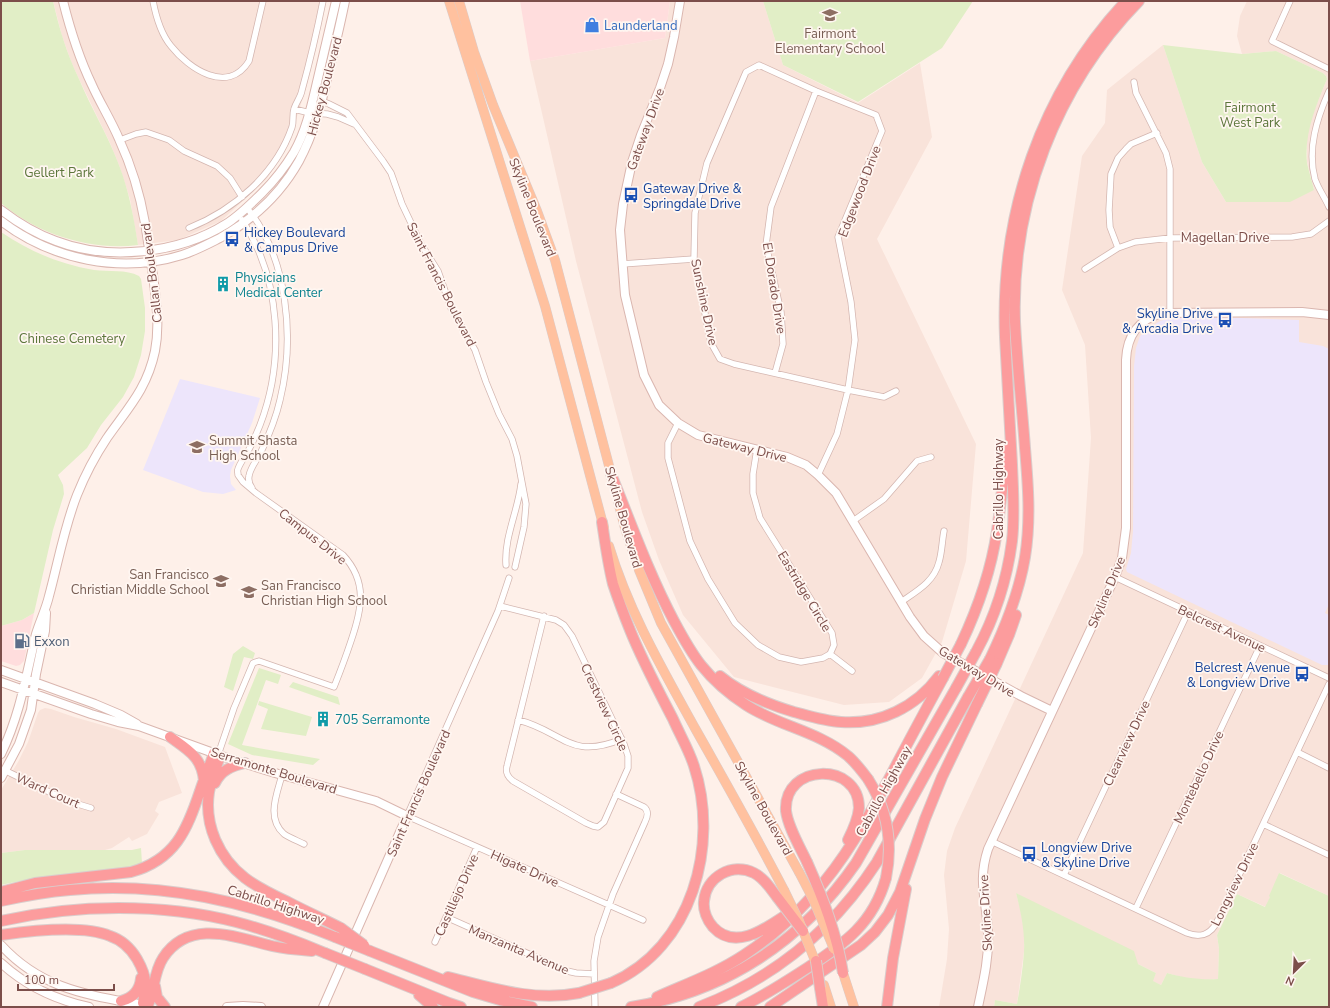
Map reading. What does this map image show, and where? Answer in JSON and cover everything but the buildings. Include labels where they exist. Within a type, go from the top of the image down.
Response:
[{"type":"highway","name":"Cabrillo Highway","points":[[632,1007],[686,994],[737,972],[772,950],[794,933],[814,914],[840,885],[860,857],[986,632],[997,606],[1005,580],[1010,553],[1014,512],[1005,335],[1006,280],[1010,237],[1019,194],[1040,133],[1058,95],[1088,47],[1126,1]]},
{"type":"highway","name":"Cabrillo Highway","points":[[994,661],[1009,635],[1018,609],[1026,568],[1029,491],[1015,322],[1017,259],[1024,217],[1041,157],[1054,125],[1067,100],[1096,53],[1140,1]]},
{"type":"highway","points":[[632,1007],[705,977],[743,956],[779,928],[816,891],[847,851],[860,830],[960,644],[979,602],[989,570],[997,533],[1010,426]]},
{"type":"highway","points":[[611,474],[663,599],[683,637],[702,666],[734,696],[762,715],[817,737],[834,746],[852,760],[868,779],[879,799],[886,822],[889,836],[889,853],[886,878],[879,898],[860,927],[846,941],[778,987],[741,1007]]},
{"type":"highway","points":[[419,970],[523,994],[553,997],[579,993],[611,983],[630,973],[651,957],[665,941],[680,919],[690,899],[698,871],[702,846],[703,821],[700,789],[692,759],[638,649],[617,596],[608,560],[602,522]]},
{"type":"highway","points":[[683,637],[711,668],[741,691],[778,707],[836,722],[864,722],[894,713],[911,704],[923,695],[941,677]]},
{"type":"highway","points":[[699,1007],[735,992],[771,971],[794,955],[815,937],[844,907],[861,885],[884,850],[968,697],[994,661]]},
{"type":"highway","points":[[770,1007],[861,945],[878,929],[888,915],[896,900],[925,819],[946,768],[977,704],[994,661]]},
{"type":"highway","points":[[170,737],[191,752],[198,760],[204,781]]},
{"type":"highway","points":[[1,898],[35,883],[125,873],[137,871],[149,866],[166,854],[180,838],[190,819],[204,781],[218,755]]},
{"type":"highway","points":[[218,755],[209,790],[208,812],[211,829],[218,846],[228,862],[250,881],[266,891],[341,928],[359,940],[370,951]]},
{"type":"highway","points":[[208,812],[212,791],[220,774],[229,768],[245,763]]},
{"type":"highway","points":[[827,878],[854,828],[859,809],[856,795],[844,780],[833,774],[817,773],[804,778],[794,787],[788,798],[786,808],[787,817],[820,892],[835,933],[843,973]]},
{"type":"highway","points":[[887,1007],[897,931],[919,838]]},
{"type":"highway","points":[[803,931],[780,894],[754,873],[742,870],[730,870],[722,873],[711,883],[705,896],[705,910],[710,924],[718,931],[732,938],[743,938],[772,924],[816,891]]},
{"type":"highway","name":"Cabrillo Highway","points":[[1,898],[71,890],[112,888],[154,890],[209,897],[250,907],[290,920],[473,992],[532,1007]]},
{"type":"highway","points":[[6,920],[60,911],[128,908],[183,913],[216,918],[282,936],[449,1004],[461,1007]]},
{"type":"highway","points":[[1,935],[62,930],[88,931],[102,933],[113,937],[124,944],[133,953],[138,961],[145,982],[146,1006]]},
{"type":"highway","points":[[146,1006],[158,968],[164,956],[178,942],[190,936],[206,933],[234,936],[281,948],[326,953]]},
{"type":"highway","points":[[121,1001],[134,995],[140,985],[141,974],[138,961]]},
{"type":"highway","points":[[816,962],[822,987],[823,1007]]},
{"type":"highway","points":[[158,968],[155,982],[156,992],[160,1002],[165,1007]]},
{"type":"highway","points":[[413,989],[433,1007]]},
{"type":"main road","name":"Skyline Boulevard","points":[[450,1],[545,306],[602,522],[622,586],[649,645],[719,770],[780,894]]},
{"type":"main road","name":"Skyline Boulevard","points":[[459,1],[467,32],[493,105],[537,211],[555,260],[611,474],[633,553],[644,584],[661,623],[799,872],[820,914],[843,973],[854,1007]]},
{"type":"main road","points":[[803,931],[816,962]]},
{"type":"main road","points":[[822,987],[831,1007]]},
{"type":"street","name":"Callan Boulevard","points":[[1,754],[14,725],[24,691],[36,635],[47,606],[67,525],[78,492],[100,450],[139,395],[151,367],[156,344],[158,320],[145,222],[132,171],[120,140],[89,78],[72,32],[63,1]]},
{"type":"street","points":[[153,1],[160,28],[171,46],[189,64],[213,77],[227,78],[236,76],[249,61],[262,1]]},
{"type":"street","name":"Hickey Boulevard","points":[[189,228],[218,214],[242,197],[262,176],[280,152],[292,125],[294,109],[302,91],[323,1]]},
{"type":"street","name":"Hickey Boulevard","points":[[1,210],[30,230],[55,241],[69,246],[110,252],[149,250],[173,246],[199,237],[224,225],[239,215],[270,185],[287,164],[300,139],[310,113],[336,1]]},
{"type":"street","name":"Hickey Boulevard","points":[[1,221],[15,231],[39,244],[71,256],[111,263],[132,264],[175,257],[195,250],[244,223],[272,199],[289,178],[309,141],[319,114],[345,1]]},
{"type":"street","name":"Gateway Drive","points":[[680,1],[668,64],[636,148],[625,190],[620,230],[624,295],[644,375],[659,405],[678,423],[698,435],[757,449],[806,465],[836,493],[910,617],[924,636],[943,653],[1021,696],[1052,711]]},
{"type":"street","points":[[1290,1],[1272,41],[1329,69]]},
{"type":"street","name":"Edgewood Drive","points":[[746,72],[758,65],[816,91],[876,115],[882,131],[838,237],[851,302],[855,340],[848,390],[837,434],[818,475]]},
{"type":"street","name":"Sunshine Drive","points":[[746,72],[707,163],[694,213],[694,260],[711,342],[720,360],[884,397],[896,391]]},
{"type":"street","points":[[1134,82],[1136,94],[1166,153],[1170,170],[1170,312]]},
{"type":"street","name":"El Dorado Drive","points":[[775,373],[783,344],[781,312],[766,245],[771,207],[816,91]]},
{"type":"street","points":[[1329,91],[1321,108],[1312,142],[1315,180],[1329,207]]},
{"type":"street","points":[[310,113],[322,102]]},
{"type":"street","name":"Saint Francis Boulevard","points":[[322,102],[346,113],[391,173],[402,204],[421,244],[438,271],[451,308],[475,350],[496,407],[512,439],[517,456],[521,485],[506,549],[506,565]]},
{"type":"street","points":[[294,109],[338,117],[354,124]]},
{"type":"street","points":[[120,140],[146,132],[169,140],[184,151],[217,166],[230,178],[242,197]]},
{"type":"street","points":[[1118,248],[1110,227],[1109,210],[1111,174],[1118,158],[1126,149],[1132,144],[1157,133]]},
{"type":"street","points":[[247,208],[254,216],[266,237],[278,271],[285,309],[287,338],[286,363],[279,404],[268,436],[249,476],[250,486],[256,493]]},
{"type":"street","name":"Campus Drive","points":[[218,755],[234,708],[252,663],[260,661],[334,687],[357,625],[361,592],[359,581],[346,558],[256,493],[240,480],[238,475],[238,470],[254,439],[268,402],[274,361],[275,330],[272,301],[267,275],[255,241],[239,215]]},
{"type":"street","name":"Magellan Drive","points":[[1085,269],[1118,248],[1135,242],[1170,238],[1292,237],[1311,234],[1329,221]]},
{"type":"street","points":[[622,264],[694,260]]},
{"type":"street","name":"Skyline Drive","points":[[978,1007],[986,968],[988,945],[982,878],[985,858],[991,841],[1115,577],[1122,558],[1126,528],[1126,353],[1130,338],[1140,324],[1154,316],[1170,312],[1302,312],[1329,315]]},
{"type":"street","points":[[678,423],[668,443],[668,458],[690,541],[708,579],[735,623],[758,645],[779,657],[801,662],[823,658],[830,654],[852,671]]},
{"type":"street","name":"Eastridge Circle","points":[[757,449],[753,474],[753,493],[760,518],[832,633],[834,645],[830,654]]},
{"type":"street","points":[[853,522],[884,499],[916,461],[931,457]]},
{"type":"street","name":"Saint Francis Boulevard","points":[[515,567],[522,541],[526,514],[525,494],[520,474]]},
{"type":"street","points":[[901,602],[926,585],[935,574],[940,562],[944,531]]},
{"type":"street","name":"Belcrest Avenue","points":[[1115,577],[1329,678]]},
{"type":"street","name":"Saint Francis Boulevard","points":[[323,1007],[500,606],[509,578]]},
{"type":"street","name":"Callan Boulevard","points":[[1,778],[6,771],[26,726],[34,694],[45,631],[47,606]]},
{"type":"street","name":"Crestview Circle","points":[[500,606],[544,616],[560,622],[570,631],[628,752],[629,764],[601,826],[596,827],[586,823],[511,780],[507,774],[506,768],[544,616]]},
{"type":"street","name":"Clearview Drive","points":[[1064,875],[1188,612]]},
{"type":"street","name":"Montebello Drive","points":[[1136,908],[1260,646]]},
{"type":"street","name":"Serramonte Boulevard","points":[[1,670],[121,715],[139,726]]},
{"type":"street","name":"Serramonte Boulevard","points":[[1,682],[91,714],[118,722],[139,726],[218,755],[282,775],[376,801],[407,816]]},
{"type":"street","name":"Longview Drive","points":[[991,841],[1193,935],[1204,935],[1208,933],[1216,924],[1329,684]]},
{"type":"street","points":[[518,720],[534,725],[577,746],[598,747],[622,739]]},
{"type":"street","points":[[1297,752],[1329,768]]},
{"type":"street","name":"Ward Court","points":[[6,771],[68,801],[91,808]]},
{"type":"street","points":[[282,775],[275,803],[274,818],[284,833],[304,844]]},
{"type":"street","points":[[595,1007],[594,961],[599,931],[648,814],[644,806],[616,794]]},
{"type":"street","name":"Higate Drive","points":[[407,816],[643,920]]},
{"type":"street","points":[[1263,824],[1329,855]]},
{"type":"street","name":"Castillejo Drive","points":[[435,942],[477,847]]},
{"type":"street","name":"Manzanita Avenue","points":[[446,917],[567,971],[576,974],[594,974]]},
{"type":"street","points":[[1,945],[22,964],[51,982],[77,992],[146,1006]]},
{"type":"street","points":[[1,962],[19,978],[42,992],[67,1002],[89,1007]]},
{"type":"street","points":[[227,1007],[261,1007]]},
{"type":"shaded area","points":[[53,1],[323,1],[307,85],[288,145],[267,179],[221,221],[178,240],[138,245],[130,199],[119,165],[72,64],[62,36]]},
{"type":"shaded area","points":[[520,1],[670,1],[665,38],[530,61]]},
{"type":"shaded area","points":[[670,1],[763,1],[783,65],[858,103],[920,63],[932,137],[877,239],[976,444],[966,561],[942,642],[922,678],[889,702],[844,705],[734,677],[683,615],[659,560],[642,512],[576,261],[530,61],[665,38]]},
{"type":"shaded area","points":[[1247,1],[1329,1],[1329,896],[1280,873],[1266,907],[1237,894],[1217,935],[1219,949],[1218,979],[1204,980],[1185,978],[1167,973],[1161,985],[1152,981],[1156,973],[1016,893],[1024,931],[1024,951],[1017,1004],[995,1000],[994,1007],[939,1007],[947,959],[949,929],[944,875],[947,851],[955,828],[1083,553],[1091,438],[1085,345],[1062,290],[1082,156],[1105,123],[1107,90],[1163,45],[1202,162],[1226,202],[1314,190],[1307,162],[1307,135],[1311,118],[1327,79],[1326,76],[1323,73],[1276,51],[1242,54],[1237,36],[1240,16]]},
{"type":"shaded area","points":[[1179,316],[1299,320],[1299,342],[1323,346],[1329,349],[1329,604],[1325,613],[1329,615],[1329,665],[1322,665],[1127,572],[1126,569],[1131,553],[1133,531],[1134,366],[1136,348],[1140,336],[1149,328],[1160,321]]},
{"type":"shaded area","name":"Summit Shasta High School","points":[[180,379],[260,398],[252,423],[231,470],[231,484],[236,490],[223,494],[203,492],[143,470]]},
{"type":"shaded area","points":[[34,613],[24,661],[20,665],[16,666],[1,661],[1,626],[22,620]]},
{"type":"shaded area","points":[[45,708],[116,729],[165,747],[182,793],[159,802],[155,811],[159,814],[147,834],[132,841],[129,837],[112,848],[105,850],[25,850],[1,853],[1,790],[28,742],[38,713],[40,710]]},
{"type":"green space","name":"Gellert Park","points":[[1,1],[53,1],[71,60],[115,154],[123,175],[131,205],[138,245],[101,245],[83,243],[65,238],[31,223],[15,214],[1,203]]},
{"type":"green space","points":[[763,1],[973,1],[942,48],[858,102],[783,65]]},
{"type":"green space","name":"Fairmont West Park","points":[[1163,45],[1242,54],[1276,51],[1323,73],[1327,79],[1312,120],[1307,141],[1307,163],[1314,190],[1290,202],[1226,202],[1202,162]]},
{"type":"green space","name":"Chinese Cemetery","points":[[1,232],[23,246],[57,261],[94,270],[129,272],[139,276],[141,279],[145,308],[145,331],[141,355],[134,377],[123,397],[101,425],[87,448],[58,475],[63,485],[64,494],[53,530],[34,613],[22,620],[1,626]]},
{"type":"green space","points":[[243,646],[255,653],[253,659],[244,657],[233,691],[224,687],[233,654]]},
{"type":"green space","points":[[259,668],[281,675],[278,684],[266,680],[242,745],[320,759],[313,765],[252,755],[228,744]]},
{"type":"green space","points":[[293,682],[338,697],[340,705],[289,687]]},
{"type":"green space","points":[[259,701],[312,717],[306,736],[261,729],[268,709],[258,705]]},
{"type":"green space","points":[[141,848],[142,863],[127,868],[110,871],[78,873],[1,885],[1,853],[25,850],[132,850]]},
{"type":"green space","points":[[1279,873],[1329,896],[1329,1007],[994,1007],[995,1000],[1017,1004],[1024,958],[1024,937],[1020,907],[1016,893],[1134,951],[1138,964],[1156,973],[1153,981],[1161,985],[1167,973],[1192,978],[1218,979],[1219,949],[1217,935],[1237,894],[1265,907]]},
{"type":"place","name":"Fairmont Elementary School","points":[[830,15]]},
{"type":"place","name":"Launderland","points":[[592,25]]},
{"type":"place","name":"Gateway Drive & Springdale Drive","points":[[631,195]]},
{"type":"place","name":"Hickey Boulevard & Campus Drive","points":[[232,239]]},
{"type":"place","name":"Physicians Medical Center","points":[[223,284]]},
{"type":"place","name":"Skyline Drive & Arcadia Drive","points":[[1225,320]]},
{"type":"place","name":"Summit Shasta High School","points":[[197,447]]},
{"type":"place","name":"San Francisco Christian Middle School","points":[[221,581]]},
{"type":"place","name":"San Francisco Christian High School","points":[[249,592]]},
{"type":"place","name":"Exxon","points":[[22,641]]},
{"type":"place","name":"Belcrest Avenue & Longview Drive","points":[[1302,674]]},
{"type":"place","name":"705 Serramonte","points":[[323,719]]},
{"type":"place","name":"Longview Drive & Skyline Drive","points":[[1029,854]]}]
